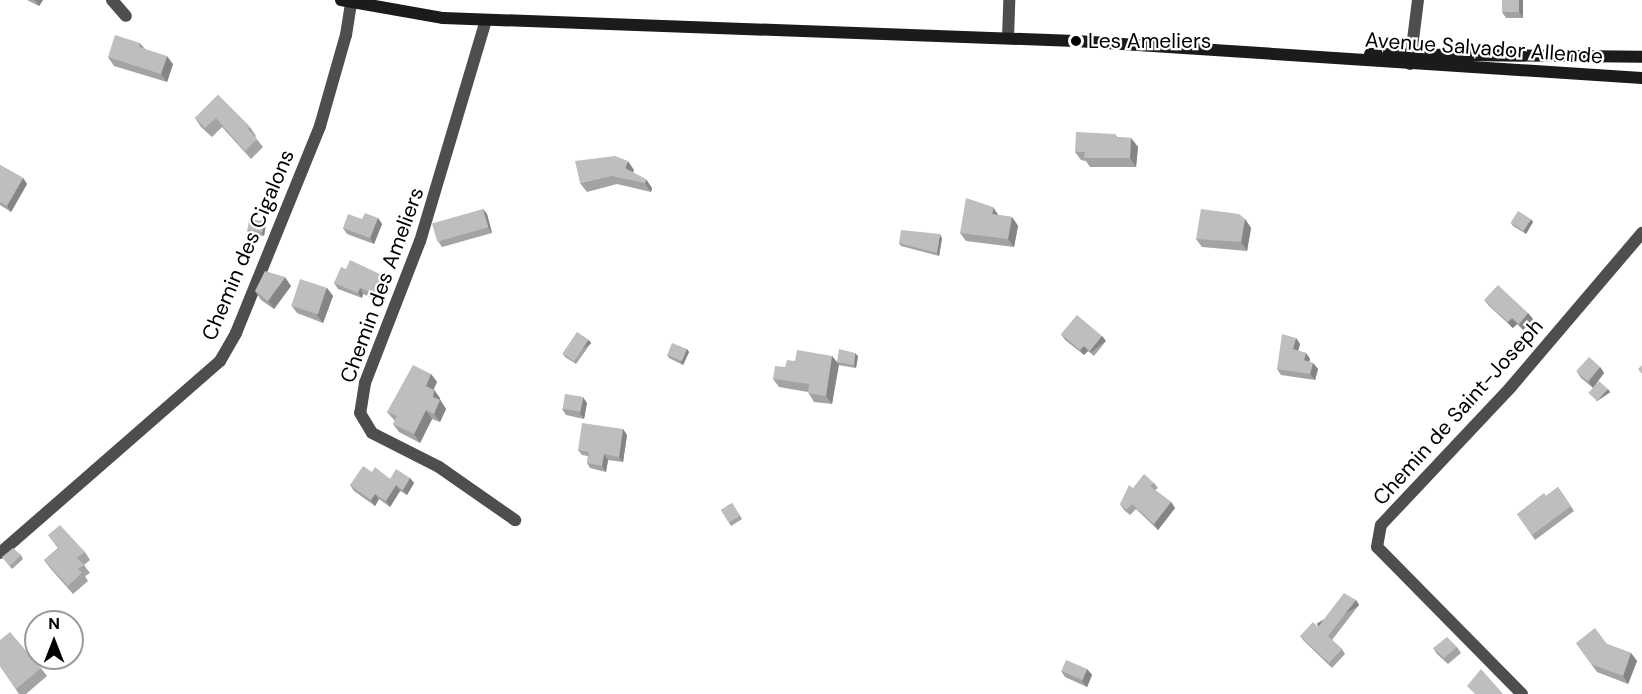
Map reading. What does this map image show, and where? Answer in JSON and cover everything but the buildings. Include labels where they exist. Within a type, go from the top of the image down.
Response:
[{"type":"main road","name":"Avenue Salvador Allende","points":[[346,1],[443,18],[486,20],[1008,39],[1411,59],[1642,57]]},
{"type":"main road","name":"Avenue Salvador Allende","points":[[1411,59],[1642,78]]},
{"type":"street","points":[[112,0],[126,16]]},
{"type":"street","points":[[1008,39],[1009,0]]},
{"type":"street","points":[[1411,59],[1418,0]]},
{"type":"street","name":"Chemin des Cigalons","points":[[0,553],[220,361],[236,333],[320,126],[346,35],[346,1]]},
{"type":"street","name":"Chemin des Ameliers","points":[[486,20],[420,241],[365,383],[360,413],[372,433],[438,467],[515,520]]},
{"type":"street","name":"Chemin de Saint-Joseph","points":[[1521,694],[1377,547],[1381,525],[1510,388],[1642,233]]},
{"type":"place","name":"Les Ameliers","points":[[1076,41]]}]
